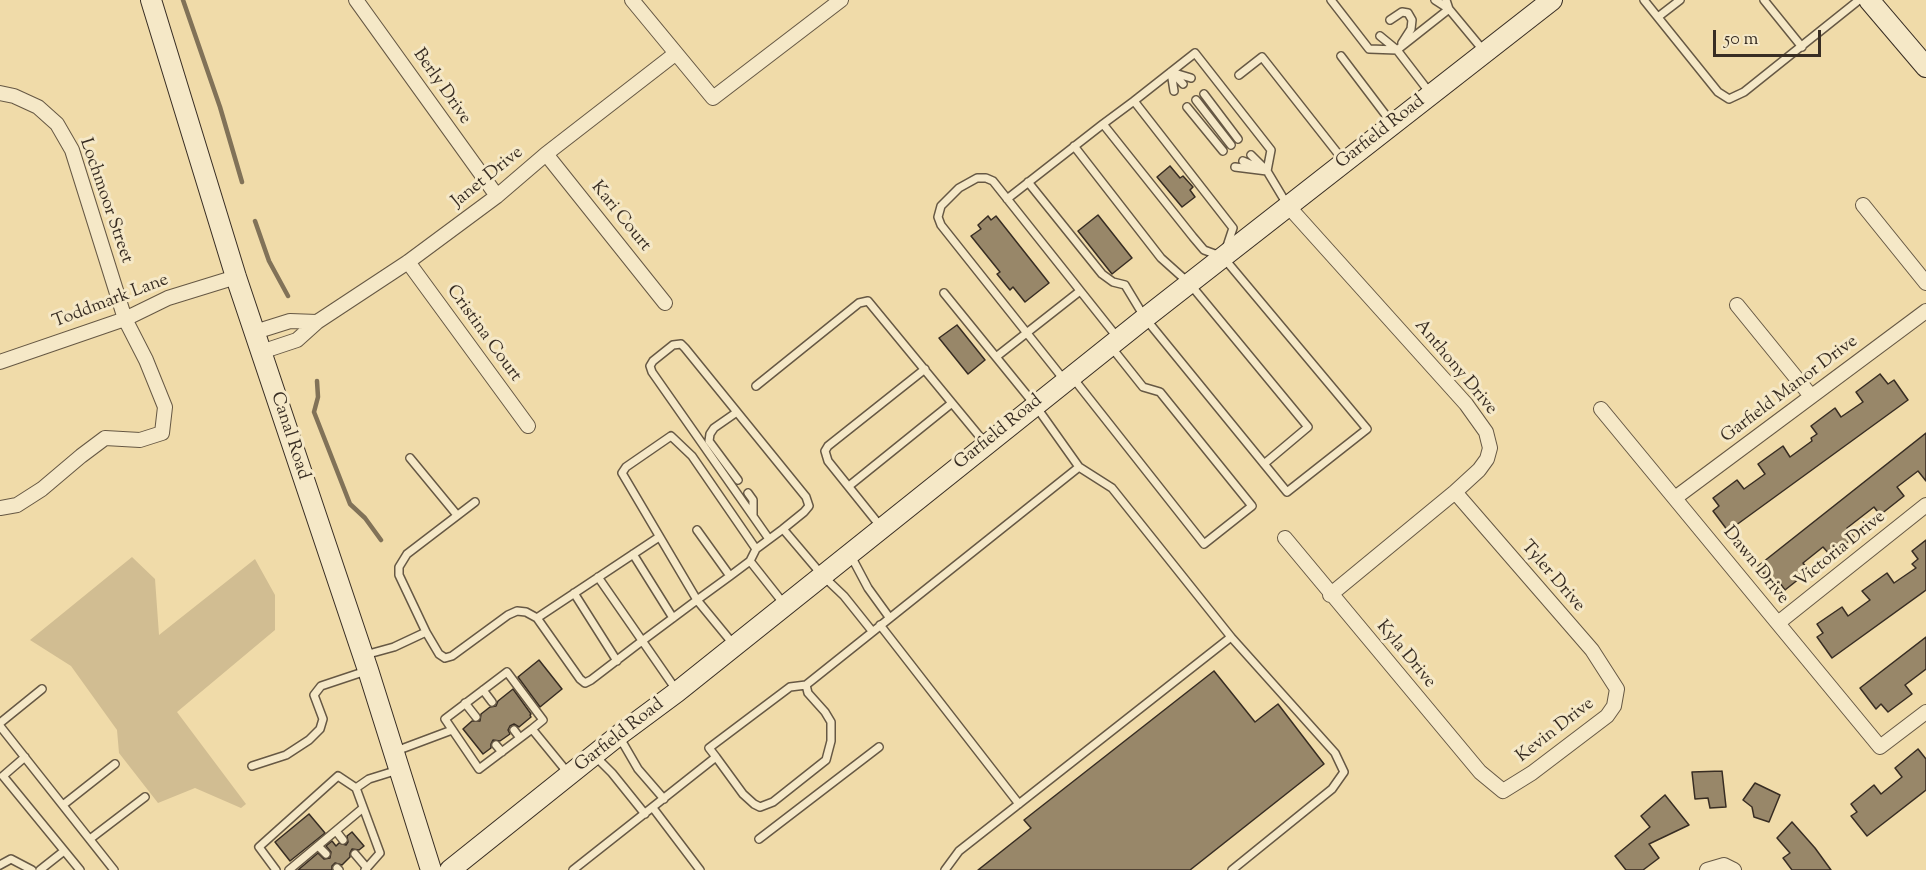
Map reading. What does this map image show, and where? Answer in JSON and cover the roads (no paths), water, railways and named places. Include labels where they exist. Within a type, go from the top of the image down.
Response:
[{"type":"main road","name":"Canal Road","points":[[151,0],[236,277],[365,663],[431,870]]},
{"type":"main road","name":"Garfield Road","points":[[450,870],[735,646],[1114,342],[1551,0]]},
{"type":"main road","points":[[1867,0],[1926,67]]},
{"type":"street","name":"Berly Drive","points":[[356,0],[496,196]]},
{"type":"street","points":[[632,0],[712,98],[841,0]]},
{"type":"street","name":"Janet Drive","points":[[261,352],[297,340],[317,322],[408,262],[496,196],[546,154],[675,54]]},
{"type":"street","name":"Lochmoor Street","points":[[0,93],[14,96],[38,107],[57,124],[72,150],[125,319],[146,360],[165,407],[162,433],[140,440],[105,438],[42,489],[17,506],[0,508]]},
{"type":"street","name":"Kari Court","points":[[546,154],[665,303]]},
{"type":"street","points":[[1863,205],[1926,283]]},
{"type":"street","name":"Anthony Drive","points":[[1288,206],[1466,404],[1486,432],[1490,448],[1487,459],[1479,470],[1455,492],[1330,594]]},
{"type":"street","name":"Cristina Court","points":[[408,262],[528,426]]},
{"type":"street","name":"Toddmark Lane","points":[[0,362],[125,319],[168,298],[236,277]]},
{"type":"street","points":[[1737,305],[1811,396]]},
{"type":"street","name":"Garfield Manor Drive","points":[[1675,498],[1926,311]]},
{"type":"street","points":[[255,332],[290,321],[317,322]]},
{"type":"street","name":"Dawn Drive","points":[[1601,409],[1880,747],[1926,712]]},
{"type":"street","name":"Tyler Drive","points":[[1455,492],[1592,650],[1617,689]]},
{"type":"street","name":"Victoria Drive","points":[[1778,623],[1926,505]]},
{"type":"street","name":"Kyla Drive","points":[[1285,538],[1480,772],[1503,791]]},
{"type":"street","name":"Kevin Drive","points":[[1503,791],[1532,773],[1607,716],[1614,706],[1617,689]]},
{"type":"street","points":[[1707,870],[1729,867]]},
{"type":"lane","points":[[1331,0],[1369,49],[1397,50],[1449,9]]},
{"type":"lane","points":[[1434,0],[1449,9],[1484,52]]},
{"type":"lane","points":[[1446,0],[1449,9]]},
{"type":"lane","points":[[1644,0],[1718,92],[1729,99],[1744,92],[1867,0]]},
{"type":"lane","points":[[1658,17],[1680,0]]},
{"type":"lane","points":[[1764,0],[1802,47]]},
{"type":"lane","points":[[1390,20],[1402,12],[1408,13],[1412,20],[1411,29],[1397,50]]},
{"type":"lane","points":[[1380,36],[1397,50],[1431,94]]},
{"type":"lane","points":[[1007,199],[1195,53],[1271,150],[1267,171]]},
{"type":"lane","points":[[1341,56],[1392,124]]},
{"type":"lane","points":[[1239,75],[1262,57],[1344,162]]},
{"type":"lane","points":[[1171,72],[1191,78]]},
{"type":"lane","points":[[1171,72],[1183,84]]},
{"type":"lane","points":[[1171,72],[1174,91]]},
{"type":"lane","points":[[1204,94],[1238,139]]},
{"type":"lane","points":[[1196,100],[1231,145]]},
{"type":"lane","points":[[1134,101],[1233,228],[1223,257]]},
{"type":"lane","points":[[1187,107],[1223,151]]},
{"type":"lane","points":[[1028,182],[1102,274],[1113,282],[1125,285],[1145,318],[1287,492],[1367,429],[1223,257],[1204,250],[1103,124]]},
{"type":"lane","points":[[1074,146],[1161,258],[1190,284],[1308,427],[1264,464]]},
{"type":"lane","points":[[1251,155],[1267,171],[1288,206]]},
{"type":"lane","points":[[1243,161],[1267,171]]},
{"type":"lane","points":[[1235,167],[1267,171]]},
{"type":"lane","points":[[977,178],[986,178],[993,182],[1080,291],[1143,387],[1160,392],[1252,506],[1204,544],[1068,379],[1027,333],[941,225],[938,218],[941,206],[977,178]]},
{"type":"lane","points":[[996,357],[1080,291]]},
{"type":"lane","points":[[944,293],[1035,405],[1079,466],[1112,488],[1231,637],[1335,753],[1344,772],[1332,789],[1232,870]]},
{"type":"lane","points":[[756,386],[863,301],[868,301],[986,444]]},
{"type":"lane","points":[[475,502],[407,554],[399,567],[399,575],[426,632],[445,658],[452,656],[508,615],[517,611],[526,612],[537,618],[585,683],[750,561],[756,549],[783,529],[804,512],[809,506],[806,497],[681,344],[673,345],[653,361],[650,366],[652,372],[769,539]]},
{"type":"lane","points":[[881,527],[828,462],[825,451],[828,446],[925,369]]},
{"type":"lane","points":[[849,486],[952,403]]},
{"type":"lane","points":[[737,412],[714,428],[709,441],[738,480]]},
{"type":"lane","points":[[735,646],[697,600],[622,473],[626,467],[671,436],[692,456],[756,549]]},
{"type":"lane","points":[[411,458],[457,515]]},
{"type":"lane","points":[[806,685],[807,693],[831,722],[831,741],[825,760],[773,802],[760,807],[743,794],[709,748],[790,687],[806,685],[1079,466]]},
{"type":"lane","points":[[748,493],[753,500],[753,515]]},
{"type":"lane","points":[[783,529],[822,575],[844,596],[872,632]]},
{"type":"lane","points":[[697,530],[730,576]]},
{"type":"lane","points":[[537,618],[659,537]]},
{"type":"lane","points":[[849,553],[868,588],[889,618]]},
{"type":"lane","points":[[633,554],[674,618]]},
{"type":"lane","points":[[750,561],[785,605]]},
{"type":"lane","points":[[598,577],[677,692]]},
{"type":"lane","points":[[574,593],[617,661]]},
{"type":"lane","points":[[880,625],[1019,804]]},
{"type":"lane","points":[[252,766],[286,755],[321,729],[323,719],[314,695],[321,686],[426,632]]},
{"type":"lane","points":[[945,870],[959,851],[1231,637]]},
{"type":"lane","points":[[507,672],[543,720],[479,770],[445,719],[465,703],[507,672]]},
{"type":"lane","points":[[42,689],[0,724],[114,870]]},
{"type":"lane","points":[[483,690],[492,702]]},
{"type":"lane","points":[[465,703],[476,717]]},
{"type":"lane","points":[[532,729],[569,775]]},
{"type":"lane","points":[[356,788],[396,761],[452,730]]},
{"type":"lane","points":[[514,730],[520,738]]},
{"type":"lane","points":[[619,735],[638,769],[664,799]]},
{"type":"lane","points":[[496,745],[502,752]]},
{"type":"lane","points":[[759,839],[879,747]]},
{"type":"lane","points":[[594,755],[612,773],[645,814]]},
{"type":"lane","points":[[25,757],[3,776],[80,870]]},
{"type":"lane","points":[[573,870],[716,757]]},
{"type":"lane","points":[[63,805],[115,764]]},
{"type":"lane","points":[[276,870],[259,847],[338,776],[356,788],[380,853],[366,869],[355,854]]},
{"type":"lane","points":[[90,839],[145,797]]},
{"type":"lane","points":[[289,870],[363,808]]},
{"type":"lane","points":[[653,808],[699,870]]},
{"type":"lane","points":[[336,831],[343,840]]},
{"type":"lane","points":[[318,846],[326,854]]},
{"type":"lane","points":[[40,870],[64,850]]},
{"type":"lane","points":[[0,864],[11,859],[32,870]]},
{"type":"lane","points":[[299,862],[305,870]]},
{"type":"waterway","points":[[183,0],[220,107],[242,182]]},
{"type":"waterway","points":[[255,221],[269,261],[288,296]]},
{"type":"waterway","points":[[317,381],[318,397],[314,412],[350,504],[365,518],[381,540]]}]
